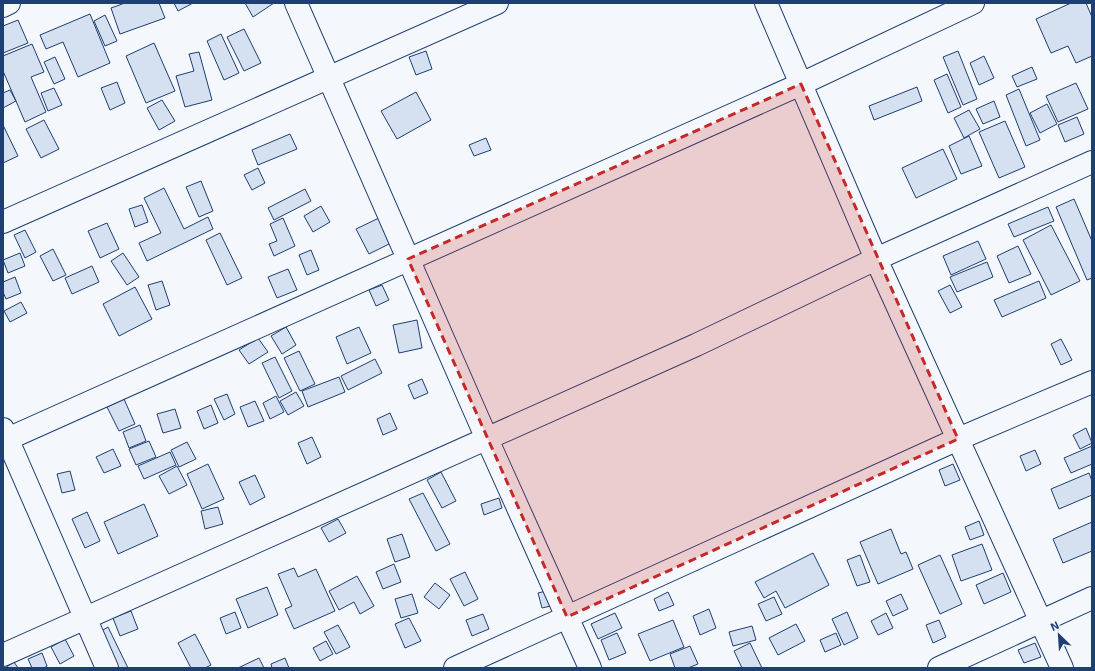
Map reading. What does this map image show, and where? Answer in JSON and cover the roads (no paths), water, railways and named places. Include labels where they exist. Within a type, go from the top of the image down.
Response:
[{"type":"street","points":[[3,6],[9,3]]},
{"type":"street","points":[[296,3],[330,77],[487,439],[590,668]]},
{"type":"street","points":[[3,222],[498,3]]},
{"type":"street","points":[[766,3],[876,259],[1062,668]]},
{"type":"street","points":[[107,668],[4,436],[408,259],[801,84],[973,3]]},
{"type":"street","points":[[3,656],[696,345],[876,259],[1092,162]]},
{"type":"street","points":[[455,668],[958,439],[1092,382]]},
{"type":"street","points":[[939,668],[1092,598]]}]
